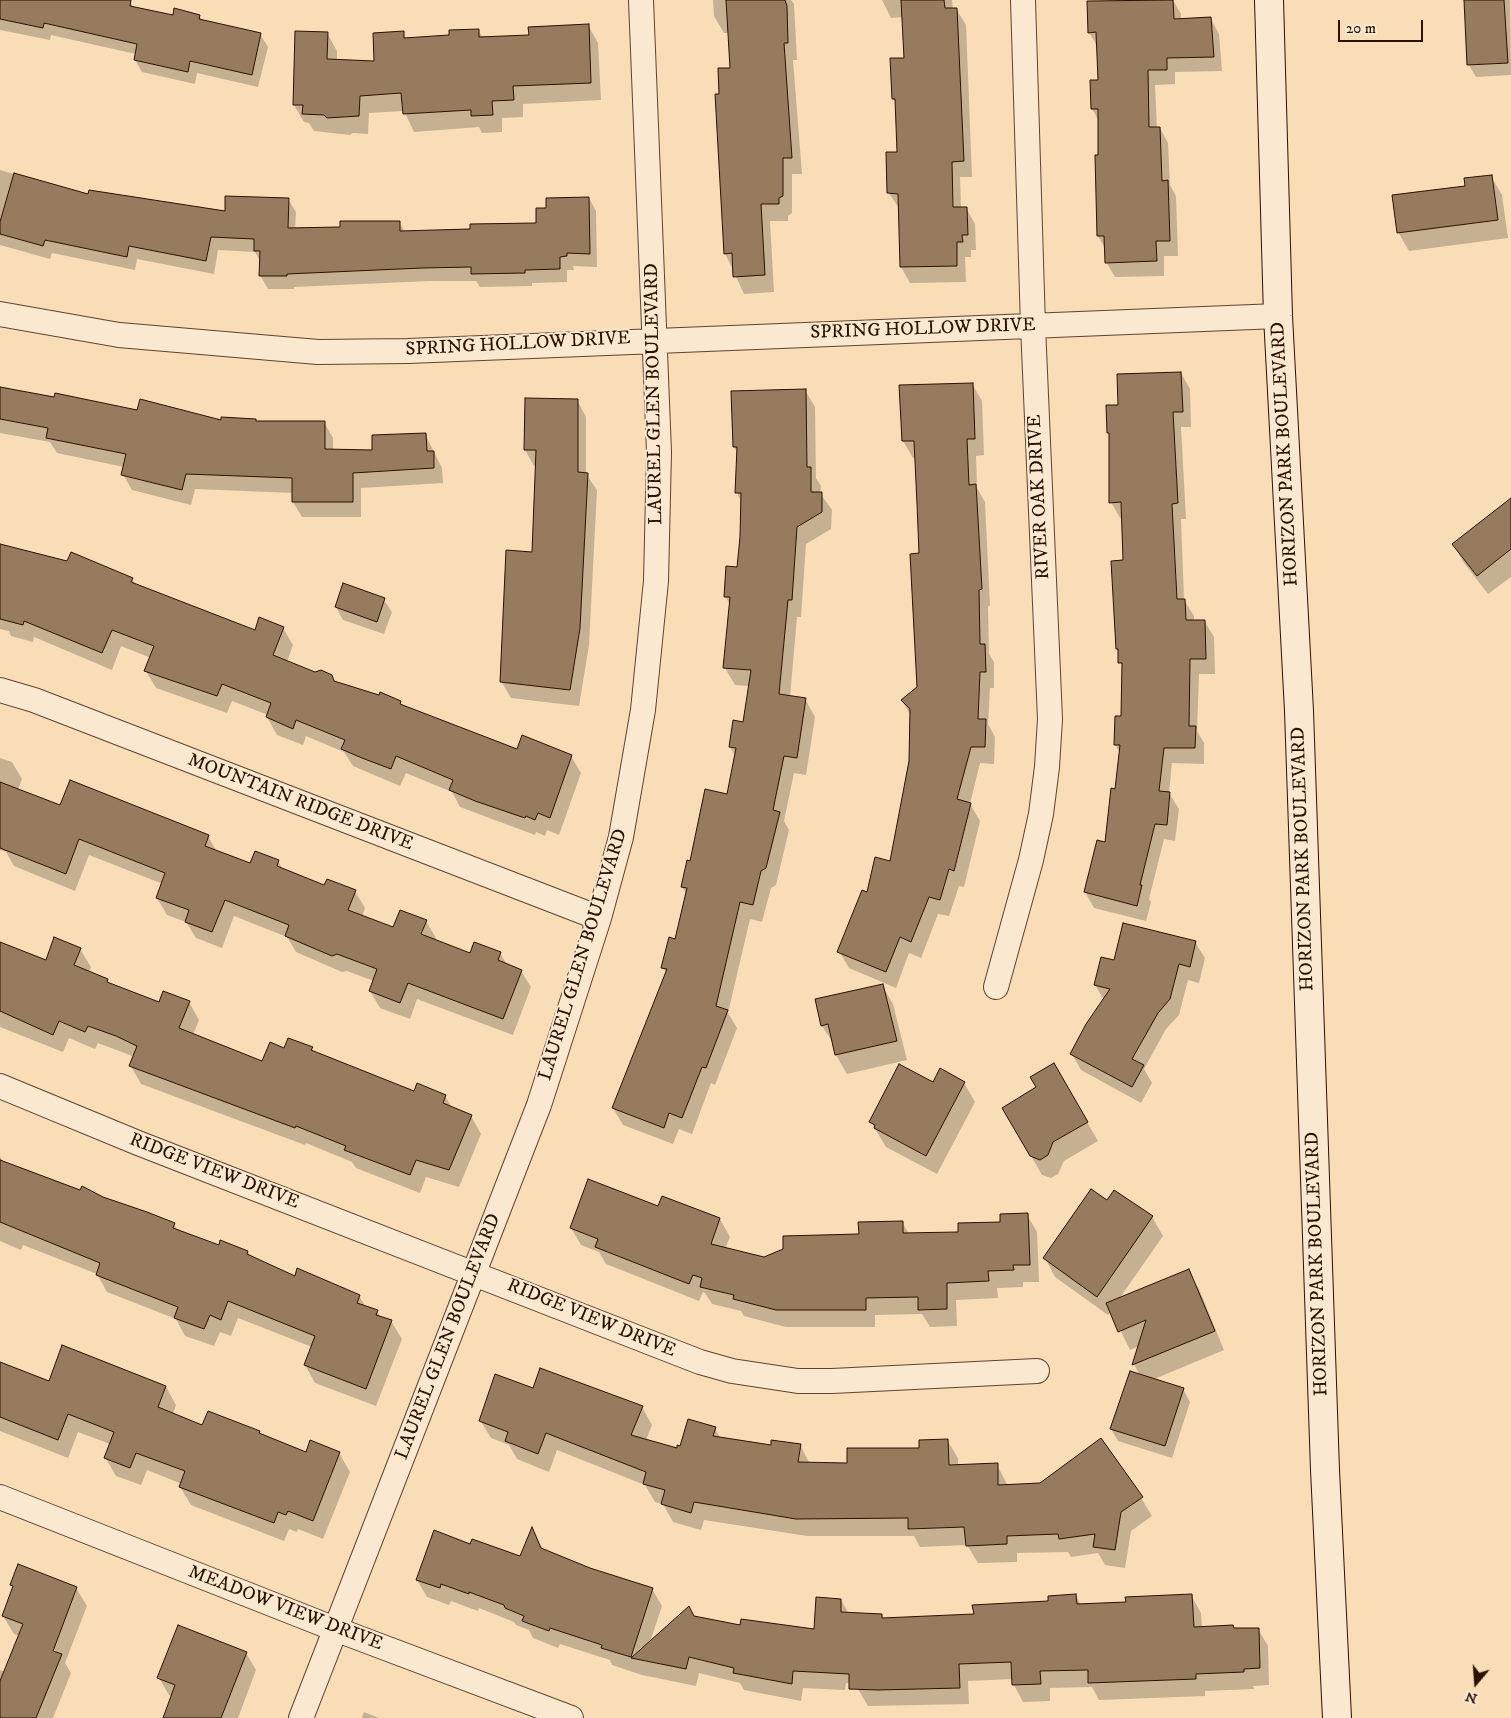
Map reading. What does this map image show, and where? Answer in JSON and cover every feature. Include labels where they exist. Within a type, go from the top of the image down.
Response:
[{"type":"street","name":"LAUREL GLEN BOULEVARD","points":[[301,1718],[539,1105],[599,918],[624,817],[643,710],[655,591],[660,452],[641,0]]},
{"type":"street","name":"RIVER OAK DRIVE","points":[[996,987],[1031,860],[1041,814],[1047,767],[1050,719],[1033,326],[1023,0]]},
{"type":"street","name":"HORIZON PARK BOULEVARD","points":[[1268,0],[1278,316],[1299,711],[1325,1470],[1337,1718]]},
{"type":"street","name":"SPRING HOLLOW DRIVE","points":[[0,314],[119,335],[318,352],[408,351],[656,339],[1278,316]]},
{"type":"street","name":"MOUNTAIN RIDGE DRIVE","points":[[0,690],[34,700],[599,918]]},
{"type":"street","name":"RIDGE VIEW DRIVE","points":[[0,1086],[138,1143],[700,1362],[765,1377],[798,1381],[1036,1371]]},
{"type":"street","name":"MEADOW VIEW DRIVE","points":[[0,1497],[335,1629],[571,1718]]},
{"type":"building","points":[[0,0],[131,0],[130,6],[173,15],[174,8],[200,15],[199,19],[261,33],[252,75],[190,61],[188,72],[134,60],[137,44],[44,23],[43,28],[0,19]]},
{"type":"building","points":[[726,0],[785,0],[787,6],[788,43],[784,43],[792,158],[783,158],[783,196],[779,198],[779,204],[761,204],[765,275],[733,277],[732,253],[724,254],[715,94],[719,94],[718,68],[730,68]]},
{"type":"building","points":[[901,0],[944,0],[945,8],[957,8],[964,161],[952,162],[953,207],[967,207],[968,235],[962,235],[963,242],[957,242],[957,266],[900,267],[898,194],[887,193],[886,152],[897,152],[895,99],[892,99],[890,58],[904,58]]},
{"type":"building","points":[[1173,0],[1174,19],[1211,17],[1214,57],[1167,58],[1167,70],[1148,70],[1149,127],[1160,127],[1162,181],[1168,180],[1170,241],[1156,241],[1157,261],[1105,263],[1104,236],[1097,236],[1095,155],[1098,155],[1098,109],[1091,109],[1090,80],[1098,80],[1096,32],[1088,33],[1087,1]]},
{"type":"building","points":[[1464,0],[1504,0],[1508,63],[1467,65]]},
{"type":"building","points":[[589,24],[591,83],[513,86],[514,100],[492,101],[493,115],[471,116],[471,110],[403,114],[401,93],[360,96],[359,116],[327,118],[324,115],[302,114],[303,105],[293,105],[295,31],[328,32],[327,59],[374,61],[373,33],[404,31],[404,38],[449,35],[449,30],[479,29],[479,37],[529,35],[528,27]]},
{"type":"building","points":[[14,173],[88,194],[89,190],[225,211],[225,196],[289,198],[288,228],[340,227],[340,221],[400,221],[400,231],[470,229],[470,224],[536,223],[536,208],[546,208],[546,198],[589,197],[590,254],[567,253],[567,256],[560,257],[560,269],[525,270],[525,273],[471,274],[471,267],[259,276],[260,251],[254,251],[254,239],[211,237],[206,261],[129,246],[127,257],[45,240],[43,246],[0,234],[0,222]]},
{"type":"building","points":[[1492,175],[1498,220],[1397,233],[1392,195],[1465,186],[1464,178]]},
{"type":"building","points":[[1181,372],[1183,412],[1173,412],[1178,503],[1172,504],[1177,599],[1185,599],[1186,620],[1205,620],[1206,659],[1190,659],[1189,726],[1196,726],[1195,748],[1164,748],[1159,791],[1170,792],[1167,825],[1155,824],[1140,885],[1142,885],[1137,906],[1084,892],[1097,840],[1105,842],[1111,788],[1115,789],[1120,745],[1114,745],[1115,716],[1121,716],[1122,663],[1118,663],[1118,649],[1116,649],[1111,561],[1123,560],[1121,502],[1109,503],[1109,433],[1107,433],[1106,405],[1118,405],[1117,374]]},
{"type":"building","points":[[973,383],[975,439],[967,439],[969,485],[976,484],[982,589],[979,590],[980,644],[985,644],[986,672],[980,672],[978,719],[986,719],[985,747],[971,747],[957,799],[971,803],[954,871],[949,869],[940,900],[929,897],[911,942],[900,937],[886,972],[837,952],[862,890],[867,892],[875,857],[890,861],[909,761],[910,709],[901,700],[917,687],[910,554],[919,553],[914,441],[902,441],[899,385]]},
{"type":"building","points":[[0,387],[54,397],[55,393],[137,410],[140,399],[221,420],[221,417],[256,419],[256,421],[325,421],[325,449],[372,450],[372,435],[426,433],[427,451],[434,451],[434,468],[353,473],[353,502],[292,502],[292,478],[186,474],[182,490],[121,475],[126,454],[46,438],[48,428],[0,419]]},
{"type":"building","points":[[806,389],[807,467],[811,467],[811,492],[822,492],[822,512],[797,527],[792,600],[788,600],[779,694],[806,698],[797,758],[784,756],[773,810],[780,812],[766,868],[761,871],[753,905],[740,902],[716,1006],[728,1010],[706,1068],[702,1067],[682,1118],[669,1113],[664,1128],[612,1108],[667,969],[661,968],[669,937],[675,939],[687,888],[681,887],[687,860],[690,861],[705,789],[727,794],[736,748],[729,747],[733,720],[743,722],[751,670],[723,668],[730,597],[724,597],[726,566],[737,567],[740,537],[741,493],[735,493],[737,447],[733,447],[731,391]]},
{"type":"building","points":[[525,398],[578,399],[578,472],[588,473],[580,628],[570,690],[500,682],[506,550],[532,552],[536,450],[524,450]]},
{"type":"building","points":[[1511,498],[1511,549],[1477,576],[1452,544]]},
{"type":"building","points":[[0,544],[67,561],[71,552],[133,578],[131,582],[255,630],[259,617],[284,627],[273,655],[315,672],[321,670],[332,675],[334,681],[379,695],[380,692],[401,701],[400,704],[517,749],[522,735],[572,755],[550,818],[538,813],[535,820],[526,816],[525,818],[475,801],[449,790],[453,780],[396,756],[391,769],[362,758],[341,749],[345,740],[296,720],[293,729],[266,717],[271,703],[222,684],[217,696],[144,671],[154,646],[112,630],[102,653],[24,621],[23,625],[0,619]]},
{"type":"building","points":[[343,583],[385,598],[377,622],[335,607]]},
{"type":"building","points":[[70,780],[209,835],[205,846],[250,863],[255,851],[279,860],[277,866],[324,885],[327,879],[356,890],[348,910],[393,927],[400,910],[427,920],[421,934],[470,953],[474,942],[501,952],[498,960],[522,970],[503,1019],[408,983],[400,1003],[369,991],[377,969],[337,954],[332,956],[285,936],[289,925],[225,900],[212,932],[185,922],[189,910],[156,898],[165,873],[79,839],[66,874],[0,848],[0,782],[60,805]]},
{"type":"building","points":[[1123,923],[1196,941],[1190,967],[1179,964],[1170,999],[1158,1013],[1132,1059],[1144,1065],[1132,1087],[1070,1054],[1086,1024],[1110,989],[1094,985],[1101,957],[1114,960]]},
{"type":"building","points":[[54,937],[81,948],[74,965],[108,979],[107,982],[159,1002],[163,991],[190,1001],[179,1028],[262,1061],[270,1042],[284,1048],[288,1038],[313,1047],[311,1050],[414,1091],[417,1083],[446,1095],[443,1103],[472,1115],[449,1170],[416,1160],[410,1175],[344,1150],[346,1146],[296,1126],[295,1128],[129,1066],[137,1046],[116,1036],[88,1026],[85,1032],[59,1021],[53,1035],[0,1011],[0,942],[46,960]]},
{"type":"building","points":[[883,984],[897,1041],[835,1055],[828,1024],[821,1026],[815,999]]},
{"type":"building","points":[[1054,1063],[1088,1122],[1053,1142],[1048,1155],[1040,1160],[1030,1156],[1002,1108],[1036,1087],[1030,1077]]},
{"type":"building","points":[[899,1064],[933,1082],[940,1068],[965,1082],[926,1156],[874,1128],[875,1125],[869,1122]]},
{"type":"building","points":[[0,1160],[80,1190],[82,1186],[103,1197],[175,1223],[173,1228],[219,1245],[220,1240],[248,1251],[247,1254],[295,1276],[297,1268],[360,1295],[357,1303],[378,1310],[376,1315],[392,1320],[366,1389],[304,1365],[315,1336],[228,1301],[221,1320],[210,1315],[204,1329],[174,1318],[178,1307],[96,1275],[100,1263],[0,1222]]},
{"type":"building","points":[[588,1179],[658,1206],[662,1196],[720,1218],[711,1244],[764,1257],[783,1249],[783,1236],[859,1234],[858,1222],[903,1221],[903,1233],[958,1232],[958,1223],[1000,1222],[1000,1214],[1028,1213],[1030,1265],[1013,1265],[1014,1270],[988,1271],[989,1281],[947,1283],[947,1309],[918,1310],[918,1297],[866,1298],[866,1310],[776,1310],[733,1299],[734,1295],[700,1287],[702,1278],[693,1275],[689,1284],[595,1247],[598,1239],[570,1228]]},
{"type":"building","points":[[1091,1189],[1107,1200],[1114,1190],[1153,1216],[1097,1297],[1043,1258]]},
{"type":"building","points":[[1189,1269],[1215,1331],[1132,1365],[1146,1320],[1118,1332],[1106,1303]]},
{"type":"building","points":[[62,1345],[166,1386],[158,1407],[202,1425],[208,1411],[260,1431],[259,1433],[306,1452],[310,1440],[340,1452],[313,1521],[288,1511],[286,1515],[278,1512],[274,1523],[179,1487],[185,1471],[136,1453],[130,1468],[104,1458],[114,1432],[68,1414],[58,1440],[0,1417],[0,1362],[49,1381]]},
{"type":"building","points":[[540,1368],[643,1406],[631,1435],[677,1448],[677,1445],[680,1446],[688,1419],[716,1427],[713,1436],[771,1445],[771,1440],[801,1444],[798,1462],[847,1463],[847,1448],[919,1448],[919,1440],[948,1439],[949,1465],[998,1463],[998,1485],[1040,1483],[1101,1438],[1143,1497],[1121,1512],[1115,1550],[1093,1547],[1095,1534],[1059,1539],[1058,1534],[1007,1536],[1007,1544],[966,1546],[964,1527],[908,1529],[908,1518],[796,1519],[694,1502],[691,1513],[661,1504],[665,1490],[643,1484],[646,1472],[546,1433],[538,1454],[505,1441],[508,1432],[479,1421],[495,1374],[533,1388]]},
{"type":"building","points":[[1130,1371],[1184,1388],[1165,1446],[1110,1429]]},
{"type":"building","points":[[532,1527],[541,1548],[590,1568],[653,1588],[631,1657],[601,1648],[602,1645],[550,1628],[549,1631],[522,1621],[524,1616],[505,1608],[504,1605],[469,1592],[469,1594],[441,1584],[440,1588],[416,1580],[434,1530],[470,1544],[472,1539],[520,1556]]},
{"type":"building","points":[[18,1564],[77,1587],[53,1651],[62,1654],[36,1718],[0,1718],[0,1681],[23,1624],[2,1616],[13,1586],[10,1585]]},
{"type":"building","points":[[1076,1594],[1077,1604],[1126,1602],[1125,1597],[1192,1594],[1194,1627],[1233,1625],[1234,1628],[1259,1628],[1260,1668],[1244,1669],[1244,1672],[1196,1674],[1196,1679],[1088,1683],[1088,1670],[1040,1671],[1041,1684],[1012,1685],[1011,1662],[959,1664],[960,1688],[878,1690],[849,1689],[849,1674],[793,1671],[792,1684],[733,1673],[734,1668],[689,1657],[686,1669],[631,1658],[689,1606],[694,1616],[740,1625],[741,1619],[814,1629],[816,1597],[841,1599],[841,1612],[882,1614],[882,1618],[974,1614],[972,1605],[1048,1601],[1048,1596]]},
{"type":"building","points":[[178,1625],[247,1652],[221,1718],[163,1718],[175,1685],[157,1678]]}]
